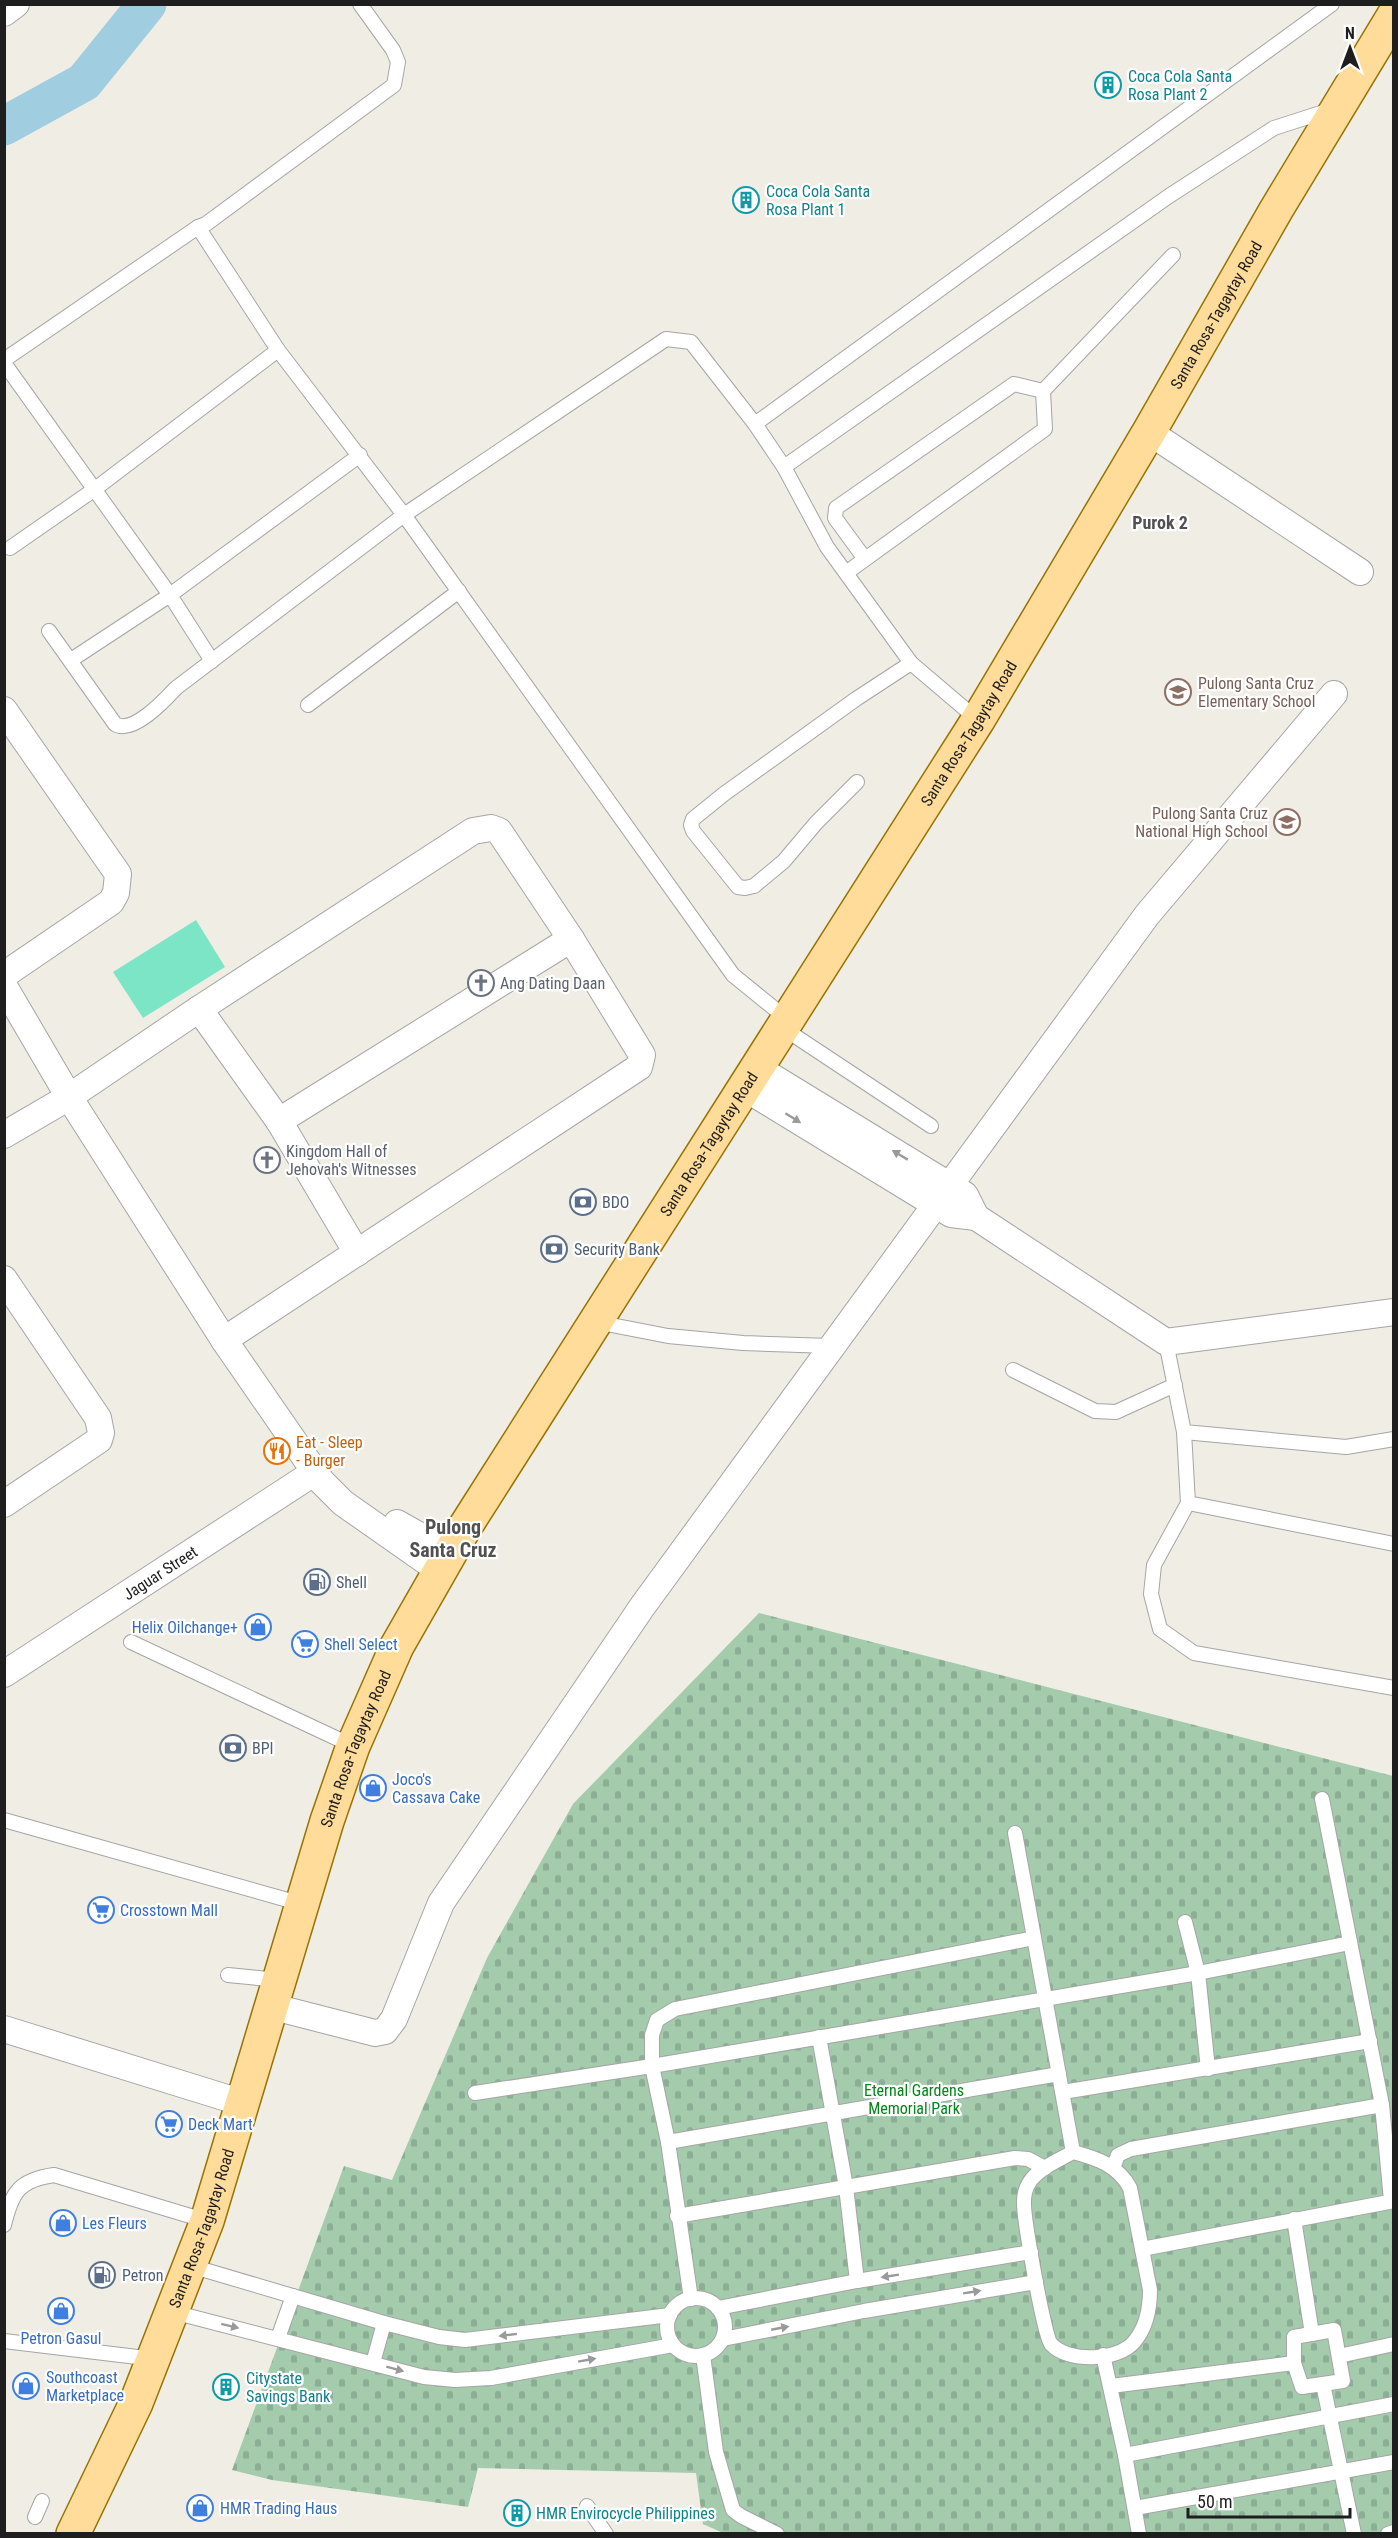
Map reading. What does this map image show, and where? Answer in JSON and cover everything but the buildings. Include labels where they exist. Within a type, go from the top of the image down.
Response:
[{"type":"main road","name":"Santa Rosa-Tagaytay Road","points":[[73,2534],[154,2359],[207,2221],[327,1821],[353,1746],[397,1646],[445,1562],[784,1023],[978,720],[1149,432],[1336,109],[1394,15]]},
{"type":"street","points":[[1149,432],[1360,572]]},
{"type":"street","points":[[274,1993],[375,2033],[385,2031],[394,2019],[441,1903],[642,1607],[1147,915],[1334,694]]},
{"type":"street","points":[[4,710],[117,874],[118,884],[111,902],[4,975]]},
{"type":"street","points":[[4,1135],[69,1097],[199,1009],[473,831],[491,828],[499,831],[571,939],[642,1055],[639,1066],[636,1071],[224,1340]]},
{"type":"street","points":[[279,1121],[571,939]]},
{"type":"street","points":[[4,986],[69,1097],[224,1340],[323,1480],[348,1494],[445,1562]]},
{"type":"street","points":[[199,1009],[279,1121],[357,1252]]},
{"type":"street","points":[[750,1077],[942,1195],[965,1195],[976,1217],[1166,1342],[1394,1312]]},
{"type":"street","points":[[4,1279],[98,1418],[101,1433],[99,1440],[4,1504]]},
{"type":"street","name":"Jaguar Street","points":[[4,1674],[323,1480]]},
{"type":"street","points":[[4,2029],[243,2103]]},
{"type":"lane","points":[[212,661],[170,595],[4,362],[198,227],[206,224],[394,85],[398,62],[396,56],[360,4]]},
{"type":"lane","points":[[755,424],[1332,4]]},
{"type":"lane","points":[[784,467],[1169,196],[1274,128],[1336,109]]},
{"type":"lane","points":[[198,227],[278,350],[404,515],[733,975],[784,1023],[932,1126]]},
{"type":"lane","points":[[846,573],[1045,429],[1043,391],[1173,255]]},
{"type":"lane","points":[[49,631],[115,724],[124,728],[136,723],[176,688],[404,515],[666,339],[691,342],[755,424],[784,467],[827,547],[911,663],[978,720]]},
{"type":"lane","points":[[10,548],[96,489],[278,350]]},
{"type":"lane","points":[[865,559],[835,518],[836,508],[1014,384],[1043,391]]},
{"type":"lane","points":[[71,660],[170,595],[360,455]]},
{"type":"lane","points":[[308,705],[459,591]]},
{"type":"lane","points":[[857,782],[816,823],[784,861],[754,886],[738,887],[693,831],[691,825],[693,819],[724,794],[856,699],[911,663]]},
{"type":"lane","points":[[596,1322],[668,1336],[743,1343],[831,1346]]},
{"type":"lane","points":[[1166,1342],[1184,1432],[1188,1503],[1154,1565],[1151,1594],[1160,1629],[1194,1653],[1394,1688]]},
{"type":"lane","points":[[1012,1370],[1095,1411],[1116,1412],[1175,1385]]},
{"type":"lane","points":[[1184,1432],[1346,1447],[1394,1439]]},
{"type":"lane","points":[[1188,1503],[1394,1544]]},
{"type":"lane","points":[[131,1642],[353,1746]]},
{"type":"lane","points":[[1142,2249],[1392,2200],[1382,2105],[1322,1799]]},
{"type":"lane","points":[[4,1820],[302,1904]]},
{"type":"lane","points":[[1015,1833],[1073,2152]]},
{"type":"lane","points":[[1185,1922],[1198,1973],[1208,2068]]},
{"type":"lane","points":[[691,2299],[677,2216],[668,2142],[652,2066],[652,2035],[657,2020],[675,2009],[1034,1938]]},
{"type":"lane","points":[[475,2093],[652,2066],[1198,1973],[1350,1943]]},
{"type":"lane","points":[[228,1975],[274,1993]]},
{"type":"lane","points":[[819,2037],[846,2187],[857,2281]]},
{"type":"lane","points":[[1063,2092],[1370,2041]]},
{"type":"lane","points":[[668,2142],[1059,2074]]},
{"type":"lane","points":[[1113,2168],[1118,2155],[1131,2149],[1382,2105]]},
{"type":"lane","points":[[1073,2152],[1103,2161],[1113,2168],[1124,2176],[1130,2187],[1150,2290],[1150,2305],[1135,2341],[1126,2350],[1078,2357],[1063,2355],[1049,2342],[1036,2282],[1024,2201],[1028,2185],[1034,2176],[1073,2152]]},
{"type":"lane","points":[[677,2216],[1015,2158],[1028,2159],[1045,2168]]},
{"type":"lane","points":[[4,2225],[19,2188],[34,2179],[54,2175],[207,2221]]},
{"type":"lane","points":[[1294,2219],[1312,2334]]},
{"type":"lane","points":[[718,2308],[857,2281],[1031,2252]]},
{"type":"lane","points":[[190,2266],[384,2323],[439,2337],[465,2340],[670,2315]]},
{"type":"lane","points":[[723,2339],[864,2311],[1036,2282]]},
{"type":"lane","points":[[278,2338],[293,2296]]},
{"type":"lane","points":[[691,2299],[706,2300],[718,2308],[724,2317],[725,2328],[723,2339],[711,2352],[703,2355],[686,2355],[673,2345],[668,2331],[670,2315],[676,2307],[691,2299]]},
{"type":"lane","points":[[173,2312],[424,2377],[455,2380],[482,2378],[673,2345]]},
{"type":"lane","points":[[373,2363],[384,2323]]},
{"type":"lane","points":[[1334,2330],[1339,2356],[1343,2381],[1302,2388],[1294,2363],[1294,2337],[1334,2330]]},
{"type":"lane","points":[[4,2341],[154,2359]]},
{"type":"lane","points":[[1339,2356],[1394,2344]]},
{"type":"lane","points":[[703,2355],[716,2452],[733,2510],[777,2534]]},
{"type":"lane","points":[[1103,2355],[1125,2455],[1139,2534]]},
{"type":"lane","points":[[1111,2386],[1294,2363]]},
{"type":"lane","points":[[1323,2384],[1354,2534]]},
{"type":"lane","points":[[1125,2455],[1394,2404]]},
{"type":"lane","points":[[1135,2508],[1394,2463]]},
{"type":"lane","points":[[35,2517],[42,2501]]},
{"type":"lane","points":[[587,2506],[606,2534]]},
{"type":"lane","points":[[1388,2534],[1394,2532]]},
{"type":"green space","points":[[196,920],[225,967],[143,1018],[113,972]]},
{"type":"green space","name":"Eternal Gardens Memorial Park","points":[[759,1613],[1393,1776],[1393,2533],[723,2533],[703,2524],[696,2473],[478,2468],[468,2507],[272,2480],[232,2470],[344,2166],[392,2180],[487,1958],[573,1804]]},
{"type":"waterway","points":[[4,126],[84,82],[147,4]]},
{"type":"place","name":"Coca Cola Santa Rosa Plant 2","points":[[1108,85]]},
{"type":"place","name":"Coca Cola Santa Rosa Plant 1","points":[[746,200]]},
{"type":"place","name":"Pulong Santa Cruz Elementary School","points":[[1178,692]]},
{"type":"place","name":"Pulong Santa Cruz National High School","points":[[1287,822]]},
{"type":"place","name":"Ang Dating Daan","points":[[481,983]]},
{"type":"place","name":"Kingdom Hall of Jehovah's Witnesses","points":[[267,1160]]},
{"type":"place","name":"BDO","points":[[583,1202]]},
{"type":"place","name":"Security Bank","points":[[554,1249]]},
{"type":"place","name":"Eat - Sleep - Burger","points":[[277,1451]]},
{"type":"place","name":"Shell","points":[[317,1582]]},
{"type":"place","name":"Helix Oilchange+","points":[[258,1627]]},
{"type":"place","name":"Shell Select","points":[[305,1644]]},
{"type":"place","name":"BPI","points":[[233,1748]]},
{"type":"place","name":"Joco's Cassava Cake","points":[[373,1788]]},
{"type":"place","name":"Crosstown Mall","points":[[101,1910]]},
{"type":"place","name":"Deck Mart","points":[[169,2124]]},
{"type":"place","name":"Les Fleurs","points":[[63,2223]]},
{"type":"place","name":"Petron","points":[[102,2275]]},
{"type":"place","name":"Petron Gasul","points":[[61,2311]]},
{"type":"place","name":"Southcoast Marketplace","points":[[26,2386]]},
{"type":"place","name":"Citystate Savings Bank","points":[[226,2387]]},
{"type":"place","name":"HMR Trading Haus","points":[[200,2508]]},
{"type":"place","name":"HMR Envirocycle Philippines","points":[[517,2513]]},
{"type":"district","name":"Purok 2","points":[[1160,523]]},
{"type":"district","name":"Pulong Santa Cruz","points":[[453,1538]]}]
